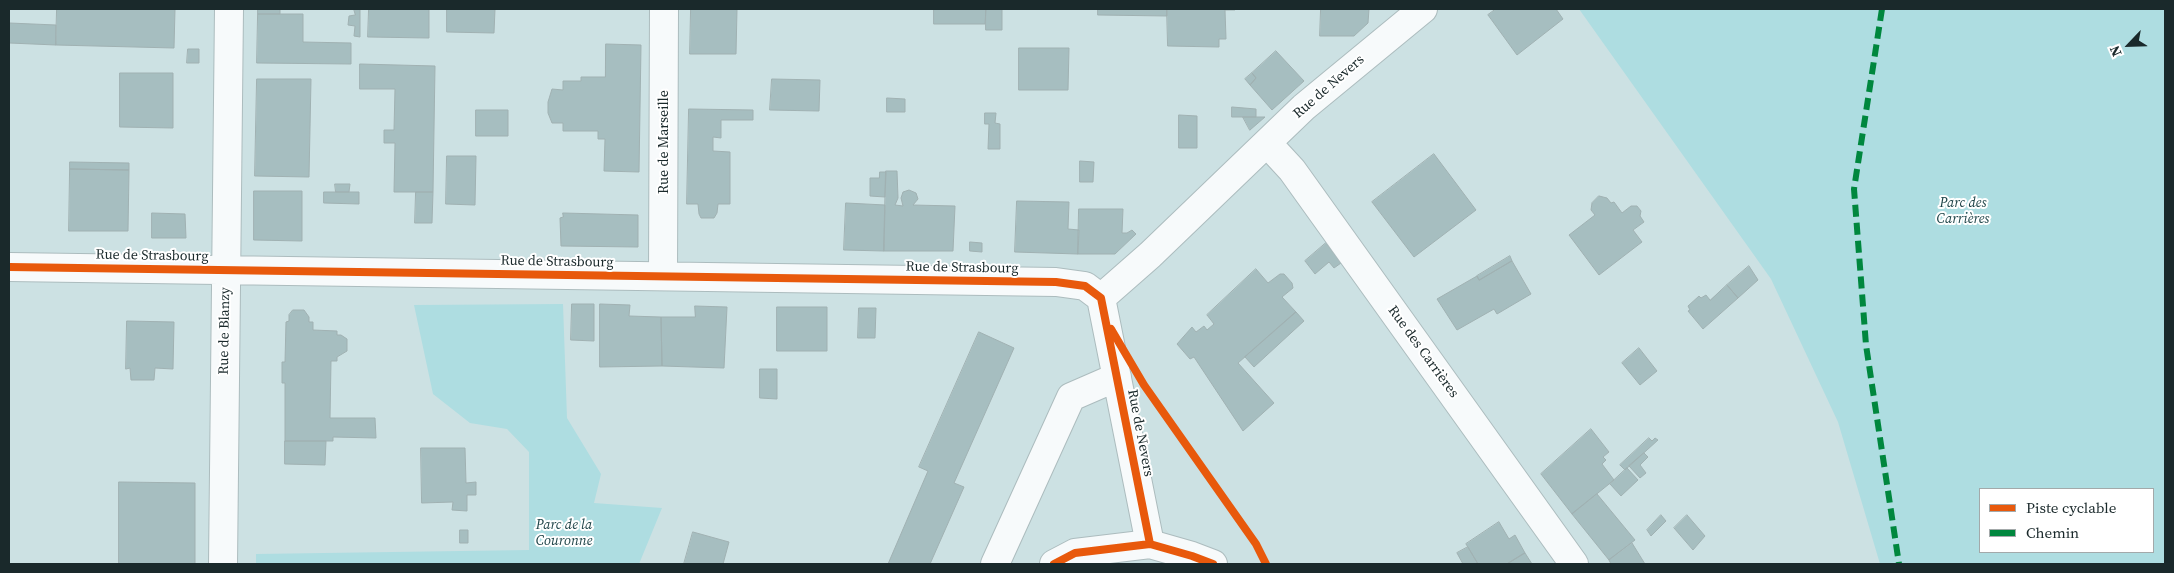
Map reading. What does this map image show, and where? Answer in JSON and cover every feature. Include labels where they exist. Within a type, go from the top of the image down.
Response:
[{"type":"street","name":"Rue de Blanzy","points":[[223,564],[229,9]]},
{"type":"street","name":"Rue de Marseille","points":[[664,9],[664,276]]},
{"type":"street","name":"Rue de Nevers","points":[[1150,544],[1101,298],[1150,256],[1268,144],[1304,107],[1423,9]]},
{"type":"street","name":"Rue des Carrières","points":[[1268,144],[1298,178],[1574,564]]},
{"type":"street","name":"Rue de Strasbourg","points":[[9,267],[1056,282],[1085,286],[1101,298]]},
{"type":"street","name":"Rue de Nevers","points":[[995,564],[1071,397],[1117,377]]},
{"type":"street","points":[[1054,564],[1075,553],[1150,544],[1213,564]]},
{"type":"green space","name":"Parc des Carrières","points":[[1579,9],[2165,9],[2165,564],[1880,564],[1838,422],[1771,279]]},
{"type":"green space","name":"Parc de la Couronne","points":[[563,304],[567,418],[601,474],[594,503],[662,508],[639,564],[256,564],[256,554],[529,550],[529,452],[507,429],[470,423],[433,394],[414,305]]},
{"type":"building","points":[[57,9],[175,9],[174,48],[56,45]]},
{"type":"building","points":[[258,9],[280,9],[280,14],[258,14]]},
{"type":"building","points":[[354,9],[360,9],[360,37],[354,36],[355,26],[348,25],[349,16],[355,15]]},
{"type":"building","points":[[369,9],[429,9],[429,38],[368,37]]},
{"type":"building","points":[[447,9],[495,9],[494,33],[447,32]]},
{"type":"building","points":[[691,9],[737,9],[736,54],[690,54]]},
{"type":"building","points":[[934,9],[986,9],[985,24],[934,24]]},
{"type":"building","points":[[986,9],[1002,9],[1002,30],[986,30]]},
{"type":"building","points":[[1098,9],[1167,9],[1167,16],[1098,15]]},
{"type":"building","points":[[1167,9],[1235,10],[1225,10],[1226,39],[1219,39],[1219,47],[1168,46]]},
{"type":"building","points":[[1321,9],[1369,9],[1368,23],[1354,36],[1320,36]]},
{"type":"building","points":[[1496,9],[1556,9],[1563,19],[1517,55],[1488,15]]},
{"type":"building","points":[[258,14],[303,14],[303,42],[351,43],[351,64],[257,63]]},
{"type":"building","points":[[9,23],[56,25],[56,45],[9,43]]},
{"type":"building","points":[[606,44],[641,45],[639,172],[604,171],[605,139],[598,139],[598,131],[563,131],[563,123],[552,123],[548,113],[548,102],[552,89],[563,90],[563,81],[581,81],[581,77],[605,77]]},
{"type":"building","points":[[1019,48],[1069,48],[1068,90],[1019,90]]},
{"type":"building","points":[[188,49],[199,49],[199,63],[187,63]]},
{"type":"building","points":[[1276,51],[1304,81],[1272,110],[1250,85],[1256,78],[1252,73]]},
{"type":"building","points":[[360,64],[435,66],[433,192],[394,192],[395,143],[384,143],[384,130],[394,130],[395,89],[360,89]]},
{"type":"building","points":[[120,73],[173,73],[173,128],[120,127]]},
{"type":"building","points":[[1252,73],[1256,78],[1250,85],[1245,79]]},
{"type":"building","points":[[257,79],[311,79],[309,177],[255,176]]},
{"type":"building","points":[[772,79],[820,80],[819,111],[770,110]]},
{"type":"building","points":[[887,98],[905,99],[905,112],[887,112]]},
{"type":"building","points":[[1232,107],[1256,109],[1256,117],[1232,117]]},
{"type":"building","points":[[689,109],[753,110],[753,120],[721,120],[721,138],[713,137],[713,151],[730,152],[730,204],[718,204],[717,213],[714,218],[701,218],[698,204],[687,204]]},
{"type":"building","points":[[476,110],[508,110],[508,136],[476,136]]},
{"type":"building","points":[[985,113],[996,113],[995,123],[1000,124],[1000,149],[988,149],[989,124],[985,124]]},
{"type":"building","points":[[1179,115],[1197,116],[1197,148],[1179,148]]},
{"type":"building","points":[[1243,117],[1265,117],[1250,130]]},
{"type":"building","points":[[1434,154],[1476,210],[1414,257],[1372,202]]},
{"type":"building","points":[[447,156],[476,156],[475,205],[446,204]]},
{"type":"building","points":[[1080,161],[1094,162],[1093,182],[1080,182]]},
{"type":"building","points":[[70,162],[129,163],[129,170],[70,169]]},
{"type":"building","points":[[70,169],[129,170],[128,231],[69,231]]},
{"type":"building","points":[[886,171],[897,171],[898,198],[895,205],[903,206],[901,198],[903,192],[909,190],[916,193],[918,199],[913,205],[955,206],[953,251],[884,251]]},
{"type":"building","points":[[880,172],[886,172],[885,197],[870,196],[870,178],[879,178]]},
{"type":"building","points":[[335,184],[350,184],[349,192],[336,192]]},
{"type":"building","points":[[254,191],[302,191],[302,241],[254,240]]},
{"type":"building","points":[[324,192],[359,192],[359,204],[324,203]]},
{"type":"building","points":[[416,192],[433,192],[432,223],[415,223]]},
{"type":"building","points":[[1599,196],[1607,198],[1611,203],[1614,202],[1622,213],[1631,206],[1637,206],[1641,211],[1640,216],[1644,222],[1633,230],[1642,242],[1599,275],[1569,235],[1595,215],[1591,210],[1592,203]]},
{"type":"building","points":[[1017,201],[1069,202],[1068,229],[1079,230],[1078,254],[1015,252]]},
{"type":"building","points":[[846,203],[885,205],[884,251],[844,250]]},
{"type":"building","points":[[1079,209],[1123,209],[1122,233],[1132,230],[1136,234],[1115,254],[1078,254]]},
{"type":"building","points":[[152,213],[185,214],[186,238],[152,238]]},
{"type":"building","points":[[563,213],[638,215],[638,247],[561,246],[560,218],[563,217]]},
{"type":"building","points":[[970,242],[982,243],[982,252],[970,251]]},
{"type":"building","points":[[1326,243],[1341,263],[1334,268],[1329,262],[1315,274],[1305,261]]},
{"type":"building","points":[[1510,256],[1512,261],[1479,280],[1477,276]]},
{"type":"building","points":[[1512,261],[1531,294],[1497,314],[1494,309],[1457,330],[1437,299],[1477,276],[1479,280]]},
{"type":"building","points":[[1749,266],[1758,280],[1738,298],[1727,285]]},
{"type":"building","points":[[1256,269],[1268,283],[1280,274],[1284,274],[1292,283],[1293,288],[1282,297],[1296,312],[1238,363],[1274,403],[1243,431],[1194,357],[1190,359],[1177,344],[1192,327],[1196,332],[1204,326],[1207,330],[1214,324],[1207,315]]},
{"type":"building","points":[[1727,285],[1738,298],[1703,329],[1688,311],[1690,310],[1688,306],[1699,296],[1701,298],[1706,295],[1710,300]]},
{"type":"building","points":[[572,304],[594,304],[594,341],[571,340]]},
{"type":"building","points":[[600,304],[630,305],[629,316],[661,317],[662,366],[600,367]]},
{"type":"building","points":[[695,306],[727,307],[724,368],[662,366],[661,317],[695,317]]},
{"type":"building","points":[[777,307],[827,307],[827,351],[777,351]]},
{"type":"building","points":[[859,308],[876,308],[875,338],[858,338]]},
{"type":"building","points":[[293,310],[304,310],[309,317],[309,322],[313,322],[313,330],[337,331],[337,335],[347,339],[347,351],[337,357],[337,361],[331,361],[330,418],[375,418],[376,438],[333,437],[333,441],[285,441],[285,383],[282,383],[282,362],[285,362],[286,322],[289,321],[289,315]]},
{"type":"building","points":[[1296,312],[1304,321],[1254,367],[1245,357]]},
{"type":"building","points":[[127,321],[174,322],[173,369],[155,368],[154,380],[131,380],[130,368],[126,369]]},
{"type":"building","points":[[979,332],[1014,348],[954,483],[964,487],[930,564],[888,564],[928,471],[919,467]]},
{"type":"building","points":[[1639,348],[1657,371],[1640,385],[1622,363]]},
{"type":"building","points":[[760,369],[777,369],[777,399],[760,398]]},
{"type":"building","points":[[1591,429],[1609,452],[1603,457],[1606,460],[1602,464],[1614,480],[1572,514],[1541,474]]},
{"type":"building","points":[[1649,438],[1652,441],[1655,438],[1658,440],[1625,470],[1620,465]]},
{"type":"building","points":[[285,441],[326,441],[325,465],[285,464]]},
{"type":"building","points":[[421,448],[465,448],[466,483],[476,482],[476,495],[467,495],[467,511],[452,510],[453,502],[422,503]]},
{"type":"building","points":[[1644,453],[1648,457],[1640,465],[1646,473],[1640,478],[1629,466]]},
{"type":"building","points":[[1627,468],[1638,480],[1621,496],[1610,484]]},
{"type":"building","points":[[119,482],[195,483],[195,564],[119,564]]},
{"type":"building","points":[[1597,494],[1635,540],[1609,560],[1572,514]]},
{"type":"building","points":[[1661,515],[1666,521],[1651,536],[1647,530]]},
{"type":"building","points":[[1687,515],[1705,536],[1693,550],[1674,528]]},
{"type":"building","points":[[1499,522],[1509,539],[1515,535],[1525,553],[1507,564],[1478,564],[1466,544]]},
{"type":"building","points":[[460,530],[468,530],[468,543],[460,543]]},
{"type":"building","points":[[693,532],[729,542],[723,564],[684,564]]},
{"type":"building","points":[[1632,543],[1645,564],[1611,564],[1609,560]]},
{"type":"building","points":[[1468,547],[1478,564],[1463,564],[1457,553]]},
{"type":"building","points":[[1525,553],[1532,564],[1507,564]]},
{"type":"marked path","points":[[1882,9],[1854,189],[1866,345],[1899,564]]},
{"type":"cycle path","points":[[9,267],[1056,282],[1085,286],[1101,298],[1150,544]]},
{"type":"cycle path","points":[[1111,329],[1144,385],[1256,544],[1266,564]]},
{"type":"cycle path","points":[[1054,564],[1075,553],[1150,544],[1213,564]]}]
